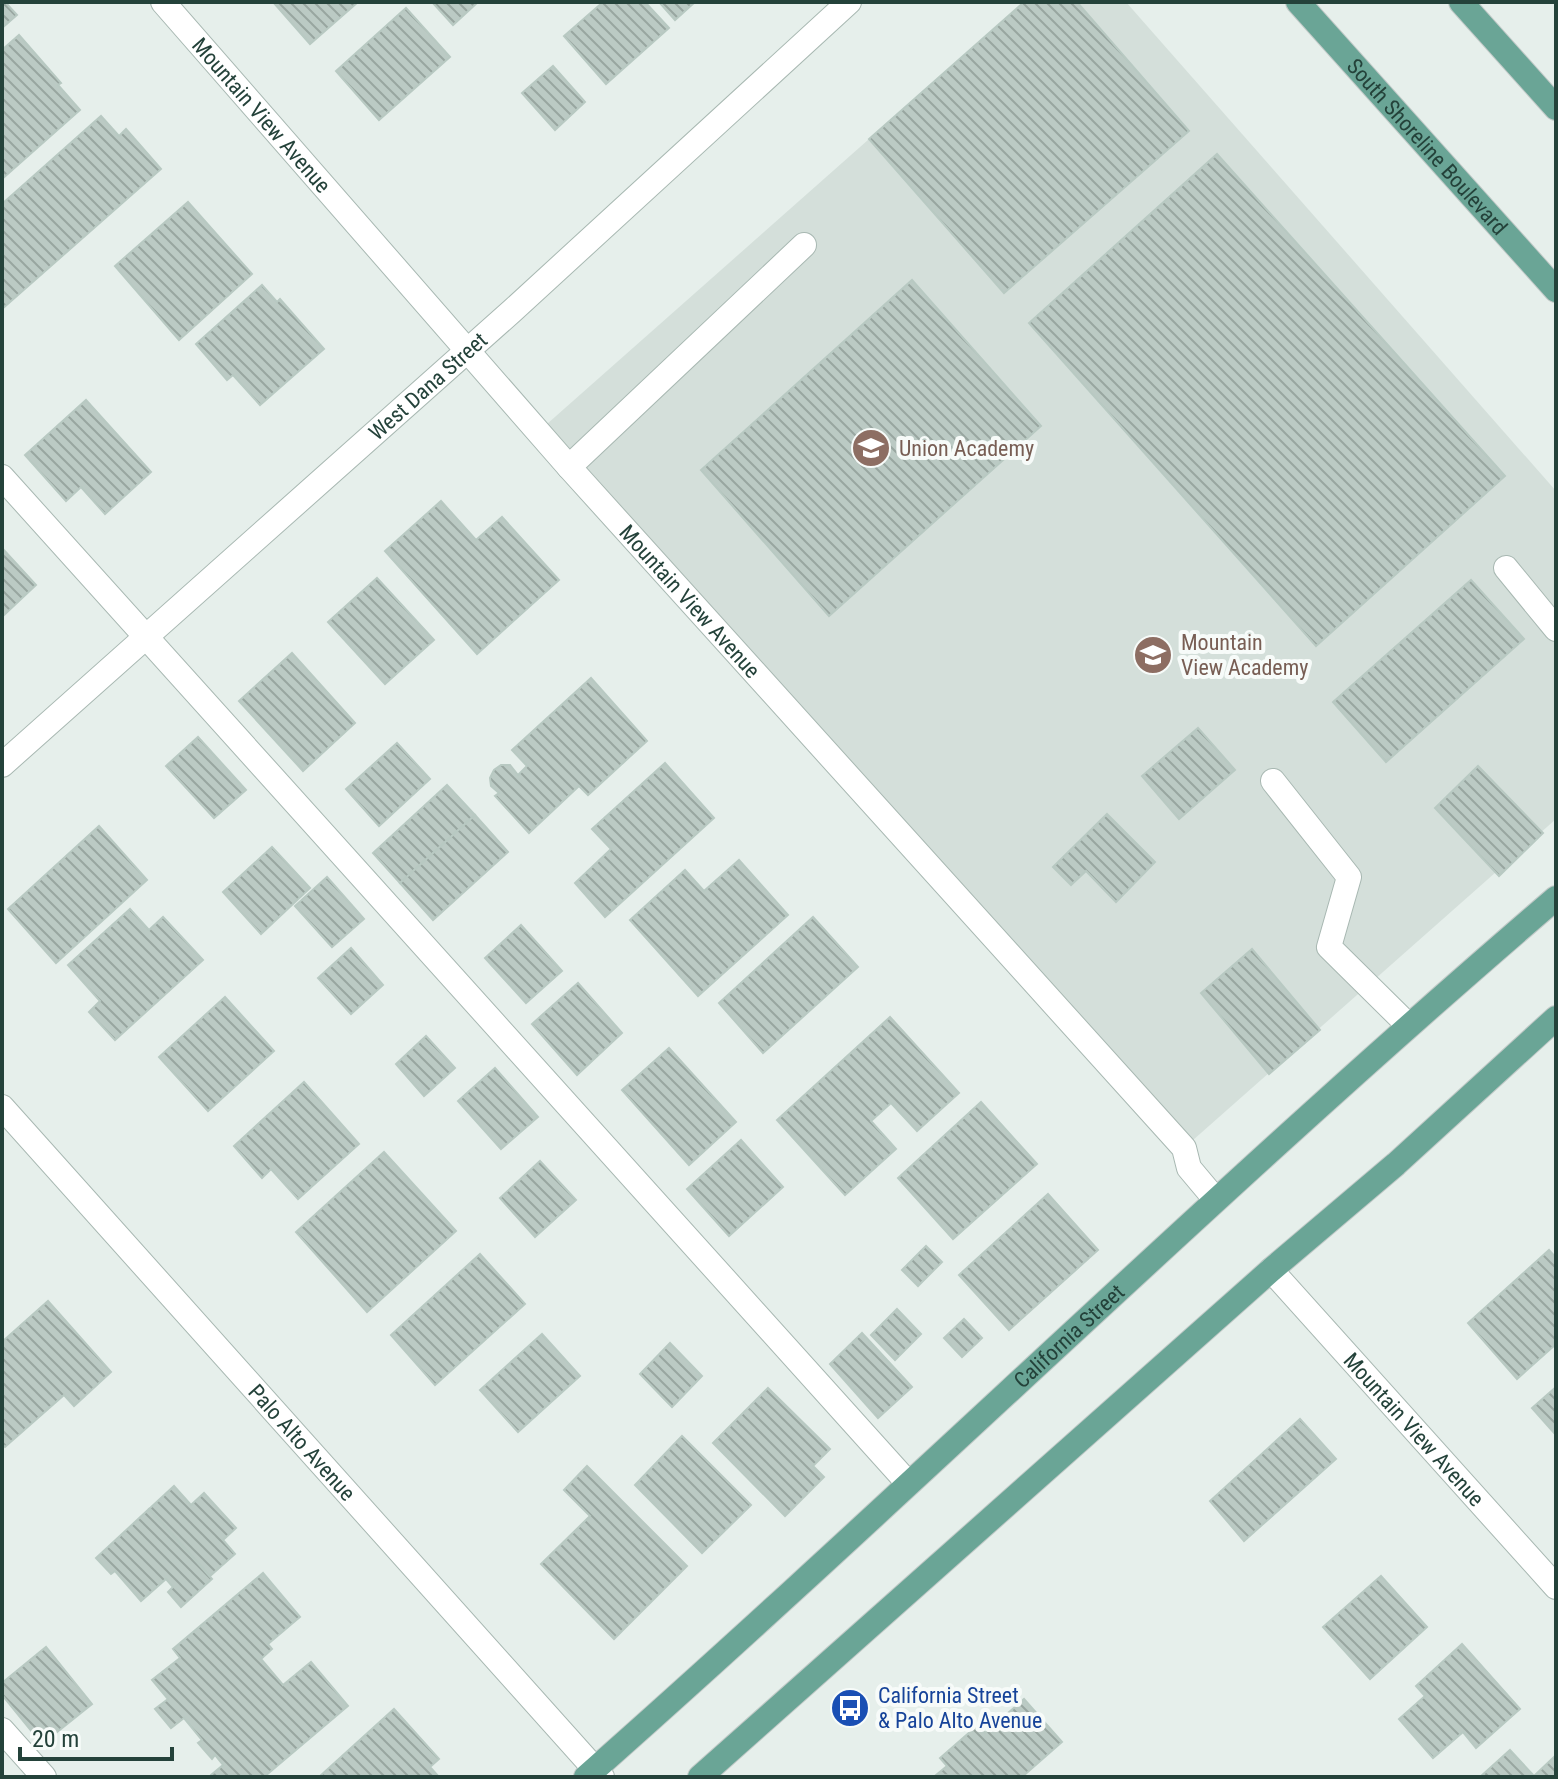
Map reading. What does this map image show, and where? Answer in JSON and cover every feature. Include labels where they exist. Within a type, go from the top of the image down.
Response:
[{"type":"main road","name":"South Shoreline Boulevard","points":[[1298,2],[1556,290]]},
{"type":"main road","points":[[1461,2],[1556,108]]},
{"type":"main road","name":"California Street","points":[[594,1774],[1215,1199],[1408,1025],[1556,898]]},
{"type":"main road","points":[[700,1777],[1271,1270],[1396,1164],[1556,1018]]},
{"type":"street","name":"Mountain View Avenue","points":[[163,2],[569,467],[1184,1148],[1189,1168],[1215,1199]]},
{"type":"street","name":"West Dana Street","points":[[2,765],[467,352],[849,2]]},
{"type":"street","points":[[569,467],[804,245]]},
{"type":"street","points":[[2,477],[908,1483]]},
{"type":"street","points":[[1506,568],[1556,629]]},
{"type":"street","points":[[1273,781],[1349,877],[1329,947],[1408,1025]]},
{"type":"street","name":"Palo Alto Avenue","points":[[2,1107],[594,1774]]},
{"type":"street","name":"Mountain View Avenue","points":[[1271,1270],[1556,1587]]},
{"type":"street","points":[[2,1730],[44,1777]]},
{"type":"shaded area","name":"Mountain View Academy","points":[[1024,2],[1126,2],[1556,491],[1556,819],[1184,1148],[547,424]]},
{"type":"building","points":[[2,2],[17,15],[2,28]]},
{"type":"building","points":[[273,2],[358,2],[310,44]]},
{"type":"building","points":[[432,2],[478,2],[453,25]]},
{"type":"building","points":[[603,2],[645,2],[669,28],[606,84],[564,36]]},
{"type":"building","points":[[659,2],[695,2],[675,20]]},
{"type":"building","points":[[1024,2],[1077,2],[1189,131],[1004,293],[869,139]]},
{"type":"building","points":[[406,8],[450,57],[379,120],[336,71]]},
{"type":"building","points":[[19,35],[80,110],[2,179],[2,50]]},
{"type":"building","points":[[553,66],[585,102],[555,130],[522,93]]},
{"type":"building","points":[[101,116],[119,136],[126,129],[161,169],[2,309],[2,204]]},
{"type":"building","points":[[1217,154],[1505,476],[1316,646],[1029,323]]},
{"type":"building","points":[[188,202],[252,274],[179,340],[115,266]]},
{"type":"building","name":"Union Academy","points":[[912,280],[1041,426],[829,616],[701,470]]},
{"type":"building","points":[[262,285],[277,302],[280,299],[324,349],[260,405],[233,375],[227,380],[196,344]]},
{"type":"building","points":[[86,400],[151,472],[105,514],[81,487],[66,501],[25,455]]},
{"type":"building","points":[[441,501],[476,540],[502,517],[559,580],[477,654],[385,551]]},
{"type":"building","points":[[2,548],[36,585],[2,617]]},
{"type":"building","points":[[377,578],[434,640],[385,684],[328,622]]},
{"type":"building","points":[[1471,580],[1524,639],[1386,762],[1333,702]]},
{"type":"building","points":[[292,653],[355,723],[303,771],[239,701]]},
{"type":"building","points":[[591,678],[647,741],[588,795],[579,786],[529,833],[495,796],[499,793],[491,786],[490,778],[501,765],[510,765],[518,775],[527,766],[512,750]]},
{"type":"building","points":[[1198,728],[1235,770],[1179,819],[1142,776]]},
{"type":"building","points":[[198,737],[246,790],[214,818],[166,766]]},
{"type":"building","points":[[397,743],[430,779],[379,826],[346,789]]},
{"type":"building","points":[[665,763],[714,818],[605,917],[575,883],[611,849],[592,829]]},
{"type":"building","points":[[1478,766],[1543,833],[1499,876],[1435,808]]},
{"type":"building","points":[[447,785],[475,815],[400,883],[373,853]]},
{"type":"building","points":[[1107,814],[1155,862],[1116,902],[1086,871],[1071,885],[1053,867]]},
{"type":"building","points":[[475,815],[508,852],[433,920],[400,883]]},
{"type":"building","points":[[99,826],[147,880],[56,963],[8,909]]},
{"type":"building","points":[[272,847],[310,888],[261,934],[223,892]]},
{"type":"building","points":[[739,860],[788,915],[698,996],[630,920],[685,870],[704,891]]},
{"type":"building","points":[[327,877],[364,919],[332,947],[295,906]]},
{"type":"building","points":[[130,909],[149,930],[163,917],[203,960],[115,1040],[89,1012],[100,1001],[68,965]]},
{"type":"building","points":[[813,917],[858,967],[763,1053],[719,1003]]},
{"type":"building","points":[[521,925],[562,971],[526,1003],[485,958]]},
{"type":"building","points":[[351,948],[383,985],[351,1014],[318,978]]},
{"type":"building","points":[[1252,949],[1320,1030],[1269,1074],[1201,993]]},
{"type":"building","points":[[578,983],[622,1033],[577,1075],[532,1024]]},
{"type":"building","points":[[225,997],[274,1051],[208,1111],[159,1057]]},
{"type":"building","points":[[890,1017],[959,1093],[917,1131],[891,1103],[871,1121],[896,1149],[845,1195],[777,1120]]},
{"type":"building","points":[[426,1036],[455,1068],[424,1096],[396,1064]]},
{"type":"building","points":[[669,1048],[736,1122],[689,1165],[622,1090]]},
{"type":"building","points":[[495,1068],[538,1117],[501,1149],[458,1101]]},
{"type":"building","points":[[304,1082],[359,1144],[298,1199],[271,1169],[262,1178],[234,1146]]},
{"type":"building","points":[[981,1102],[1037,1164],[953,1239],[898,1178]]},
{"type":"building","points":[[741,1140],[783,1187],[729,1236],[687,1189]]},
{"type":"building","points":[[384,1152],[456,1231],[367,1312],[296,1232]]},
{"type":"building","points":[[540,1161],[576,1200],[535,1237],[500,1198]]},
{"type":"building","points":[[1048,1194],[1098,1250],[1009,1330],[959,1275]]},
{"type":"building","points":[[926,1246],[942,1262],[918,1286],[902,1270]]},
{"type":"building","points":[[1549,1250],[1556,1258],[1556,1344],[1517,1379],[1468,1323]]},
{"type":"building","points":[[480,1254],[525,1304],[435,1385],[391,1335]]},
{"type":"building","points":[[48,1301],[111,1372],[74,1406],[64,1395],[5,1447],[2,1444],[2,1342]]},
{"type":"building","points":[[897,1309],[921,1334],[895,1360],[871,1335]]},
{"type":"building","points":[[964,1319],[982,1338],[962,1357],[944,1338]]},
{"type":"building","points":[[862,1333],[912,1387],[878,1418],[830,1364]]},
{"type":"building","points":[[542,1334],[580,1376],[518,1432],[480,1390]]},
{"type":"building","points":[[670,1343],[702,1376],[672,1407],[640,1374]]},
{"type":"building","points":[[1556,1387],[1556,1435],[1532,1408]]},
{"type":"building","points":[[768,1388],[830,1449],[813,1466],[824,1477],[785,1516],[713,1443]]},
{"type":"building","points":[[1300,1419],[1336,1459],[1244,1541],[1210,1501]]},
{"type":"building","points":[[682,1436],[751,1505],[702,1553],[635,1485]]},
{"type":"building","points":[[587,1466],[687,1566],[614,1639],[541,1564],[590,1516],[564,1490]]},
{"type":"building","points":[[174,1486],[191,1505],[204,1493],[236,1528],[223,1540],[235,1554],[210,1576],[149,1509]]},
{"type":"building","points":[[149,1509],[212,1579],[181,1607],[168,1592],[173,1587],[166,1579],[141,1601],[115,1571],[111,1574],[96,1558]]},
{"type":"building","points":[[263,1573],[300,1617],[268,1644],[272,1649],[261,1659],[283,1685],[311,1662],[348,1706],[264,1777],[212,1777],[223,1765],[215,1755],[212,1759],[198,1743],[202,1740],[184,1718],[171,1728],[155,1709],[168,1699],[152,1680],[180,1658],[173,1649]]},
{"type":"building","points":[[1381,1576],[1427,1627],[1370,1679],[1323,1627]]},
{"type":"building","points":[[1462,1644],[1520,1709],[1476,1748],[1463,1732],[1433,1758],[1399,1719],[1425,1696],[1416,1686]]},
{"type":"building","points":[[46,1647],[92,1704],[42,1744],[2,1695],[2,1683]]},
{"type":"building","points":[[1024,1699],[1062,1742],[1022,1777],[936,1775],[947,1766],[940,1758],[978,1725],[985,1733]]},
{"type":"building","points":[[394,1709],[439,1759],[430,1767],[439,1777],[319,1777]]},
{"type":"building","points":[[1510,1750],[1534,1776],[1555,1756],[1556,1777],[1480,1777]]},
{"type":"place","name":"Union Academy","points":[[871,448]]},
{"type":"place","name":"Mountain View Academy","points":[[1153,655]]},
{"type":"place","name":"California Street & Palo Alto Avenue","points":[[850,1708]]}]
